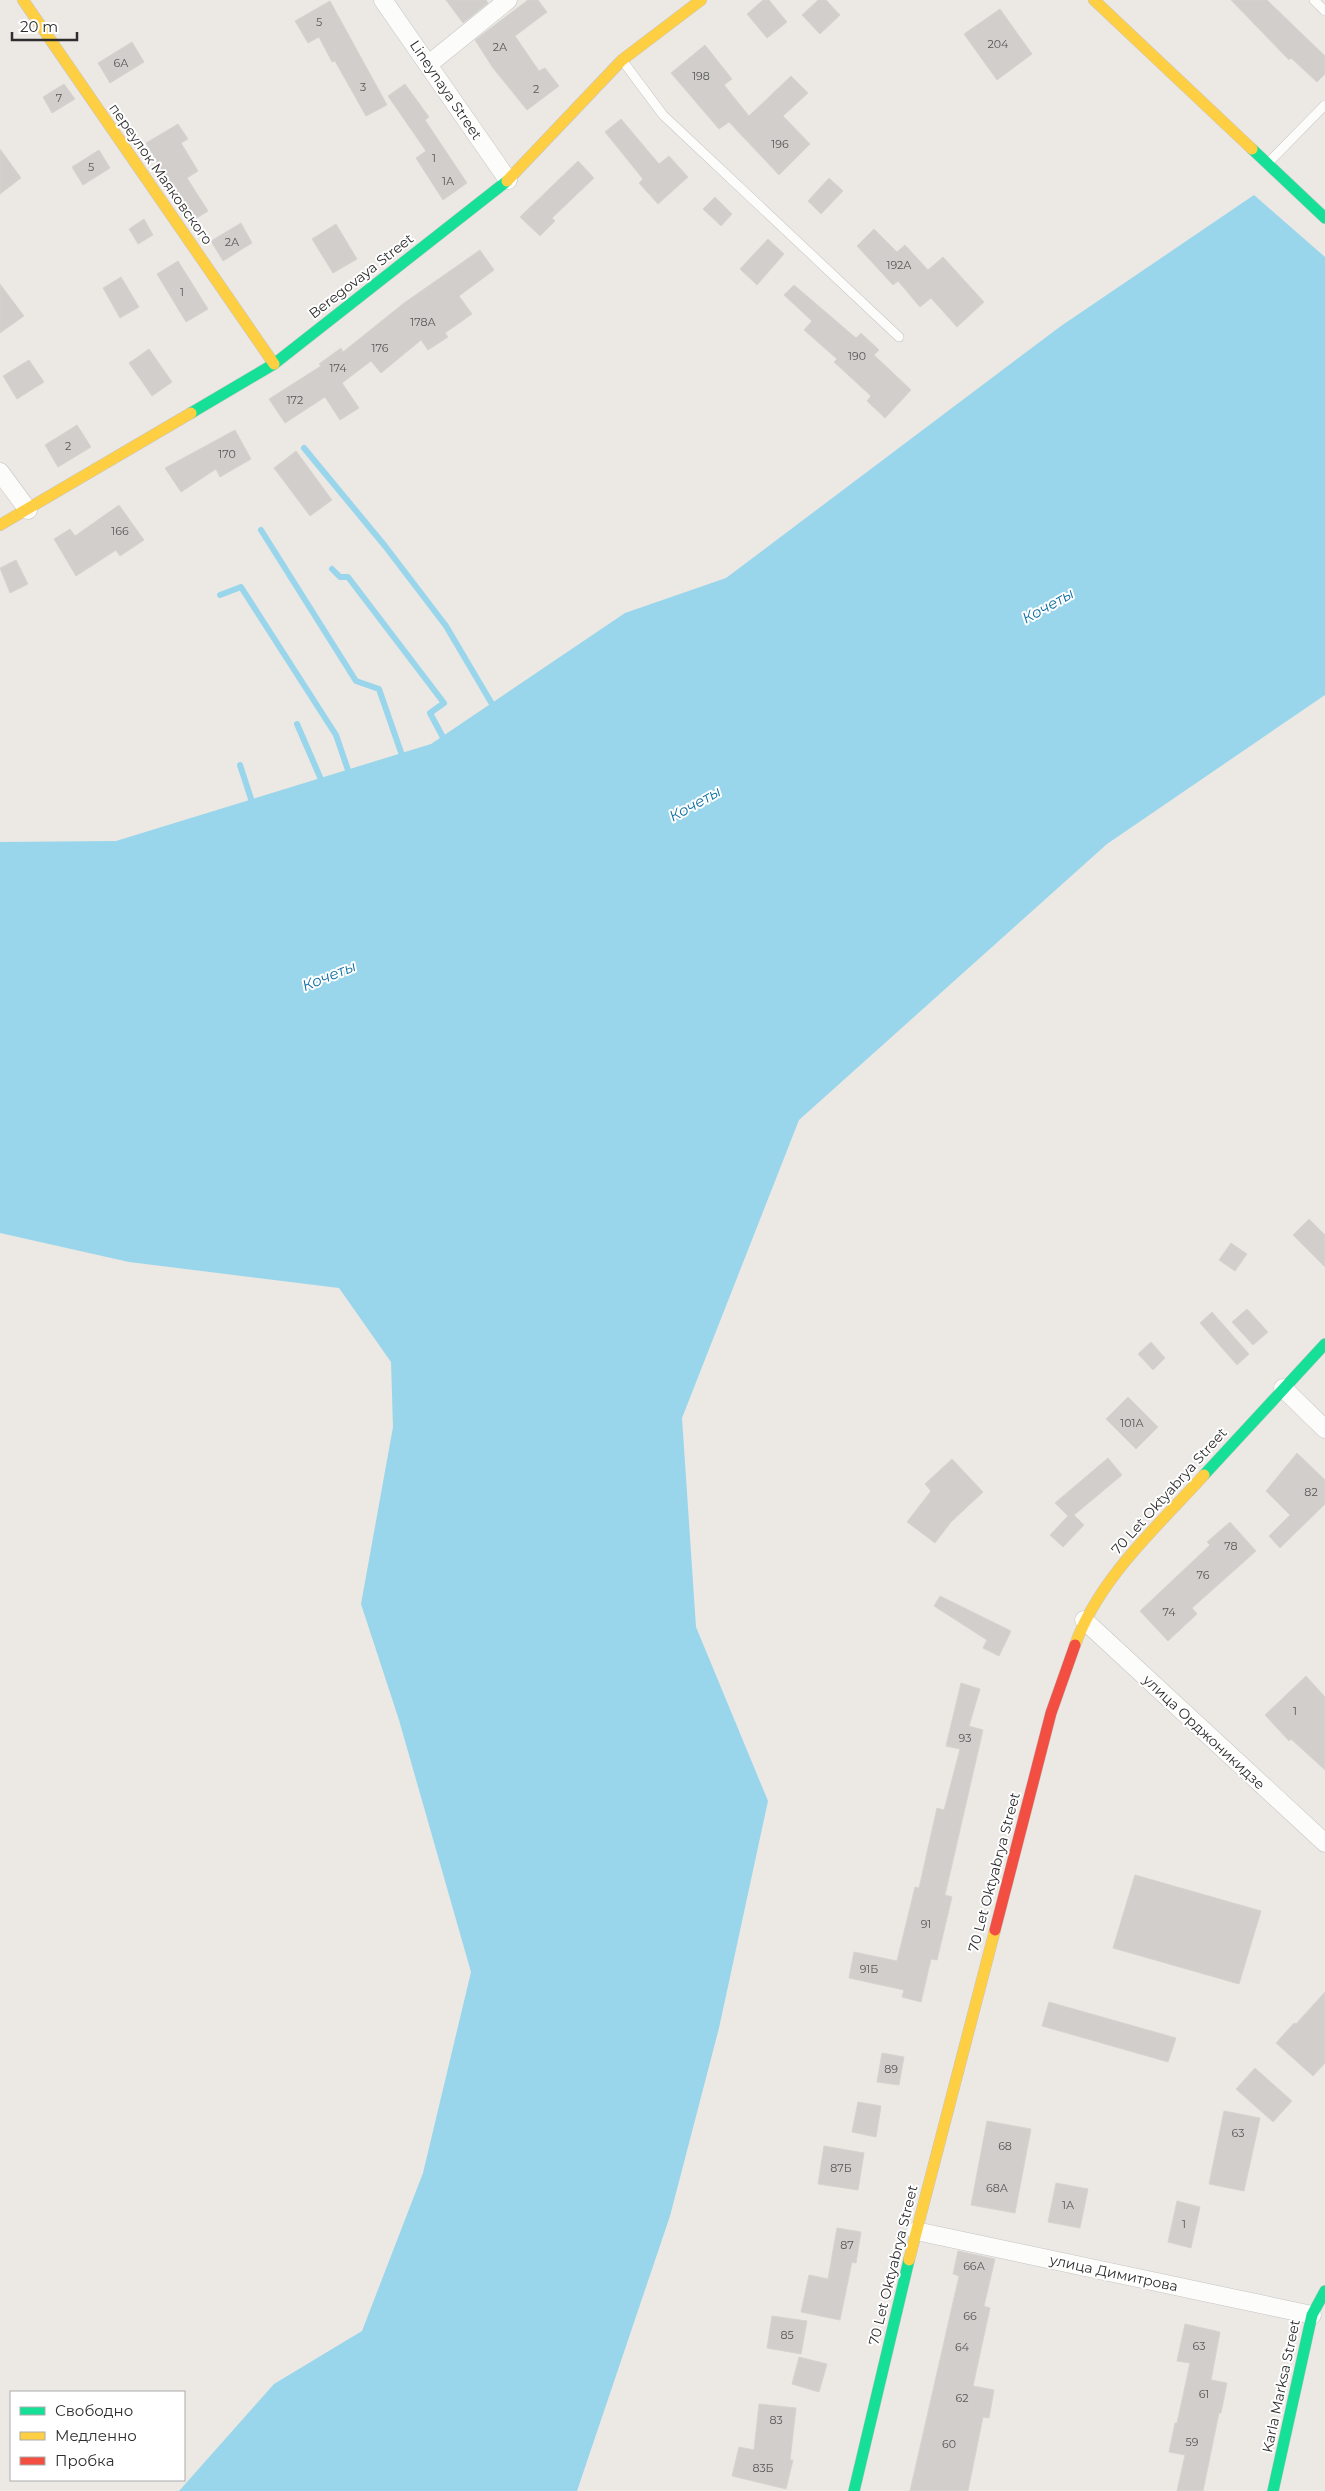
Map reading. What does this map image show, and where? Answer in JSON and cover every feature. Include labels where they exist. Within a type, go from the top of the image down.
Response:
[{"type":"street","name":"переулок Маяковского","points":[[23,0],[274,364]]},
{"type":"street","name":"Lineynaya Street","points":[[383,0],[508,180]]},
{"type":"street","points":[[429,64],[508,0]]},
{"type":"street","name":"Beregovaya Street","points":[[0,525],[274,364],[508,180],[622,60],[701,0]]},
{"type":"street","points":[[1094,0],[1325,218]]},
{"type":"street","points":[[0,472],[28,510]]},
{"type":"street","name":"70 Let Oktyabrya Street","points":[[854,2491],[916,2231],[1051,1713],[1084,1620],[1119,1568],[1325,1344]]},
{"type":"street","points":[[1283,1388],[1325,1429]]},
{"type":"street","name":"улица Орджоникидзе","points":[[1084,1620],[1325,1843]]},
{"type":"street","name":"улица Димитрова","points":[[916,2231],[1312,2315]]},
{"type":"street","name":"Karla Marksa Street","points":[[1273,2491],[1312,2315],[1325,2290]]},
{"type":"lane","points":[[1314,0],[1325,11]]},
{"type":"lane","points":[[622,60],[663,115],[899,336]]},
{"type":"lane","points":[[1268,164],[1325,105]]},
{"type":"water","name":"Кочеты","points":[[1254,195],[1325,257],[1325,695],[1107,844],[799,1120],[682,1418],[696,1627],[768,1801],[719,2028],[670,2216],[577,2491],[179,2491],[274,2384],[362,2331],[423,2173],[471,1972],[399,1720],[361,1604],[393,1427],[391,1362],[339,1288],[129,1262],[0,1233],[0,842],[116,841],[431,744],[625,613],[726,578],[1061,326]]},
{"type":"building","points":[[446,0],[486,0],[488,3],[463,23]]},
{"type":"building","points":[[528,0],[538,0],[547,12],[515,36],[539,71],[545,68],[559,86],[527,110],[493,68],[475,40]]},
{"type":"building","points":[[763,0],[769,0],[787,22],[767,38],[747,14]]},
{"type":"building","points":[[818,0],[826,0],[840,15],[820,34],[802,15]]},
{"type":"building","points":[[1231,0],[1267,0],[1325,56],[1325,74],[1317,82],[1291,58],[1289,60]]},
{"type":"building","points":[[330,1],[387,105],[366,116],[335,61],[332,62],[319,37],[308,43],[295,21]]},
{"type":"building","points":[[1000,9],[1032,54],[997,80],[964,34]]},
{"type":"building","points":[[132,42],[144,62],[110,83],[98,63]]},
{"type":"building","points":[[705,45],[732,79],[724,85],[749,116],[791,76],[808,93],[783,116],[810,144],[779,175],[729,122],[719,129],[671,73]]},
{"type":"building","points":[[64,84],[75,99],[52,113],[43,97]]},
{"type":"building","points":[[405,84],[429,117],[425,120],[467,183],[443,200],[416,158],[426,151],[388,96]]},
{"type":"building","points":[[621,119],[659,164],[669,156],[688,177],[658,204],[639,183],[643,179],[605,132]]},
{"type":"building","points":[[178,124],[188,139],[181,143],[198,171],[187,178],[208,211],[192,221],[146,143]]},
{"type":"building","points":[[0,149],[21,178],[0,194]]},
{"type":"building","points":[[99,150],[110,168],[83,185],[72,167]]},
{"type":"building","points":[[578,161],[594,178],[552,218],[555,221],[540,236],[520,217]]},
{"type":"building","points":[[829,178],[843,191],[821,214],[808,201]]},
{"type":"building","points":[[715,197],[732,214],[721,226],[703,209]]},
{"type":"building","points":[[144,219],[153,235],[138,244],[129,229]]},
{"type":"building","points":[[241,223],[252,243],[223,261],[211,241]]},
{"type":"building","points":[[336,224],[357,259],[333,273],[312,239]]},
{"type":"building","points":[[874,229],[897,252],[905,245],[928,270],[943,257],[984,302],[957,327],[931,298],[920,307],[898,281],[893,285],[857,246]]},
{"type":"building","points":[[768,239],[784,254],[757,285],[740,269]]},
{"type":"building","points":[[480,250],[494,270],[459,296],[472,314],[445,333],[448,337],[428,350],[421,340],[381,373],[371,361],[342,383],[359,408],[340,420],[325,397],[285,423],[269,399],[321,366],[319,364],[341,348],[343,352],[404,303]]},
{"type":"building","points":[[178,261],[208,309],[186,322],[157,274]]},
{"type":"building","points":[[121,277],[139,307],[120,318],[103,288]]},
{"type":"building","points":[[0,284],[24,316],[0,333]]},
{"type":"building","points":[[794,285],[856,338],[861,333],[879,350],[874,355],[911,390],[885,418],[867,401],[871,396],[834,362],[837,359],[804,330],[812,321],[784,295]]},
{"type":"building","points":[[149,349],[172,382],[152,396],[129,363]]},
{"type":"building","points":[[29,360],[44,382],[17,399],[3,376]]},
{"type":"building","points":[[77,425],[91,447],[58,467],[45,445]]},
{"type":"building","points":[[235,430],[251,459],[220,477],[216,469],[181,492],[165,468]]},
{"type":"building","points":[[296,451],[332,500],[310,516],[274,468]]},
{"type":"building","points":[[119,505],[144,540],[120,556],[116,550],[76,576],[54,539],[70,529],[75,536]]},
{"type":"building","points":[[16,560],[28,584],[10,593],[0,568]]},
{"type":"building","points":[[1309,1219],[1325,1235],[1325,1267],[1293,1235]]},
{"type":"building","points":[[1231,1243],[1247,1254],[1235,1271],[1219,1260]]},
{"type":"building","points":[[1247,1309],[1268,1332],[1253,1345],[1232,1322]]},
{"type":"building","points":[[1212,1312],[1249,1354],[1237,1365],[1200,1323]]},
{"type":"building","points":[[1151,1342],[1165,1358],[1153,1370],[1138,1354]]},
{"type":"building","points":[[1128,1397],[1158,1427],[1136,1449],[1106,1419]]},
{"type":"building","points":[[1297,1453],[1325,1480],[1325,1504],[1280,1548],[1269,1536],[1290,1515],[1266,1491]]},
{"type":"building","points":[[1108,1458],[1122,1475],[1074,1515],[1084,1525],[1063,1547],[1050,1535],[1068,1516],[1055,1503]]},
{"type":"building","points":[[952,1459],[983,1492],[951,1522],[935,1543],[907,1522],[931,1491],[925,1484]]},
{"type":"building","points":[[1230,1522],[1256,1551],[1192,1608],[1197,1614],[1168,1641],[1140,1611],[1210,1545],[1207,1542]]},
{"type":"building","points":[[940,1596],[1011,1631],[999,1656],[983,1648],[987,1640],[934,1606]]},
{"type":"building","points":[[1306,1676],[1325,1697],[1325,1770],[1291,1739],[1289,1741],[1265,1715]]},
{"type":"building","points":[[961,1683],[980,1689],[969,1726],[983,1730],[945,1895],[952,1897],[937,1960],[931,1959],[921,2002],[902,1997],[904,1990],[849,1978],[854,1952],[897,1961],[915,1887],[919,1888],[937,1808],[944,1810],[960,1749],[946,1746]]},
{"type":"building","points":[[1135,1875],[1261,1911],[1239,1984],[1113,1948]]},
{"type":"building","points":[[1325,1992],[1325,2063],[1313,2076],[1276,2043]]},
{"type":"building","points":[[1049,2002],[1176,2038],[1168,2062],[1042,2026]]},
{"type":"building","points":[[882,2053],[904,2057],[899,2085],[877,2082]]},
{"type":"building","points":[[1255,2068],[1292,2101],[1273,2122],[1236,2089]]},
{"type":"building","points":[[858,2102],[881,2106],[876,2137],[852,2132]]},
{"type":"building","points":[[1224,2111],[1260,2118],[1244,2191],[1209,2184]]},
{"type":"building","points":[[987,2121],[1031,2129],[1015,2213],[971,2205]]},
{"type":"building","points":[[824,2146],[864,2153],[858,2190],[818,2184]]},
{"type":"building","points":[[1056,2183],[1088,2189],[1080,2228],[1048,2222]]},
{"type":"building","points":[[1177,2201],[1200,2207],[1191,2248],[1168,2242]]},
{"type":"building","points":[[837,2228],[861,2232],[856,2263],[852,2262],[840,2320],[801,2312],[809,2275],[828,2279]]},
{"type":"building","points":[[958,2251],[995,2259],[984,2306],[990,2308],[973,2386],[994,2390],[989,2418],[983,2417],[968,2491],[910,2491],[959,2276],[953,2274]]},
{"type":"building","points":[[772,2316],[807,2321],[801,2354],[767,2348]]},
{"type":"building","points":[[1185,2324],[1220,2332],[1211,2380],[1227,2383],[1203,2491],[1177,2491],[1185,2455],[1169,2452],[1190,2363],[1177,2361]]},
{"type":"building","points":[[799,2357],[827,2364],[819,2392],[792,2384]]},
{"type":"building","points":[[759,2404],[796,2408],[790,2460],[793,2460],[786,2489],[732,2476],[739,2447],[754,2450]]},
{"type":"waterway","points":[[304,448],[385,546],[446,626],[495,709]]},
{"type":"waterway","points":[[261,530],[356,681],[379,689],[404,761]]},
{"type":"waterway","points":[[332,569],[340,577],[348,577],[444,703],[430,713],[446,743]]},
{"type":"waterway","points":[[220,595],[241,587],[336,735],[350,776]]},
{"type":"waterway","points":[[297,724],[323,784]]},
{"type":"waterway","points":[[240,765],[253,805]]},
{"type":"traffic: fast","points":[[1252,149],[1325,218]]},
{"type":"traffic: fast","points":[[191,413],[274,364],[507,181]]},
{"type":"traffic: fast","points":[[1204,1475],[1325,1344]]},
{"type":"traffic: fast","points":[[854,2491],[909,2260]]},
{"type":"traffic: fast","points":[[1273,2491],[1312,2315],[1325,2291]]},
{"type":"traffic: slow","points":[[23,0],[274,364]]},
{"type":"traffic: slow","points":[[507,181],[622,60],[701,0]]},
{"type":"traffic: slow","points":[[1094,0],[1252,149]]},
{"type":"traffic: slow","points":[[0,525],[191,413]]},
{"type":"traffic: slow","points":[[1075,1645],[1099,1597],[1114,1575],[1204,1475]]},
{"type":"traffic: slow","points":[[909,2260],[995,1930]]},
{"type":"traffic: jam","points":[[995,1930],[1051,1713],[1075,1645]]}]
